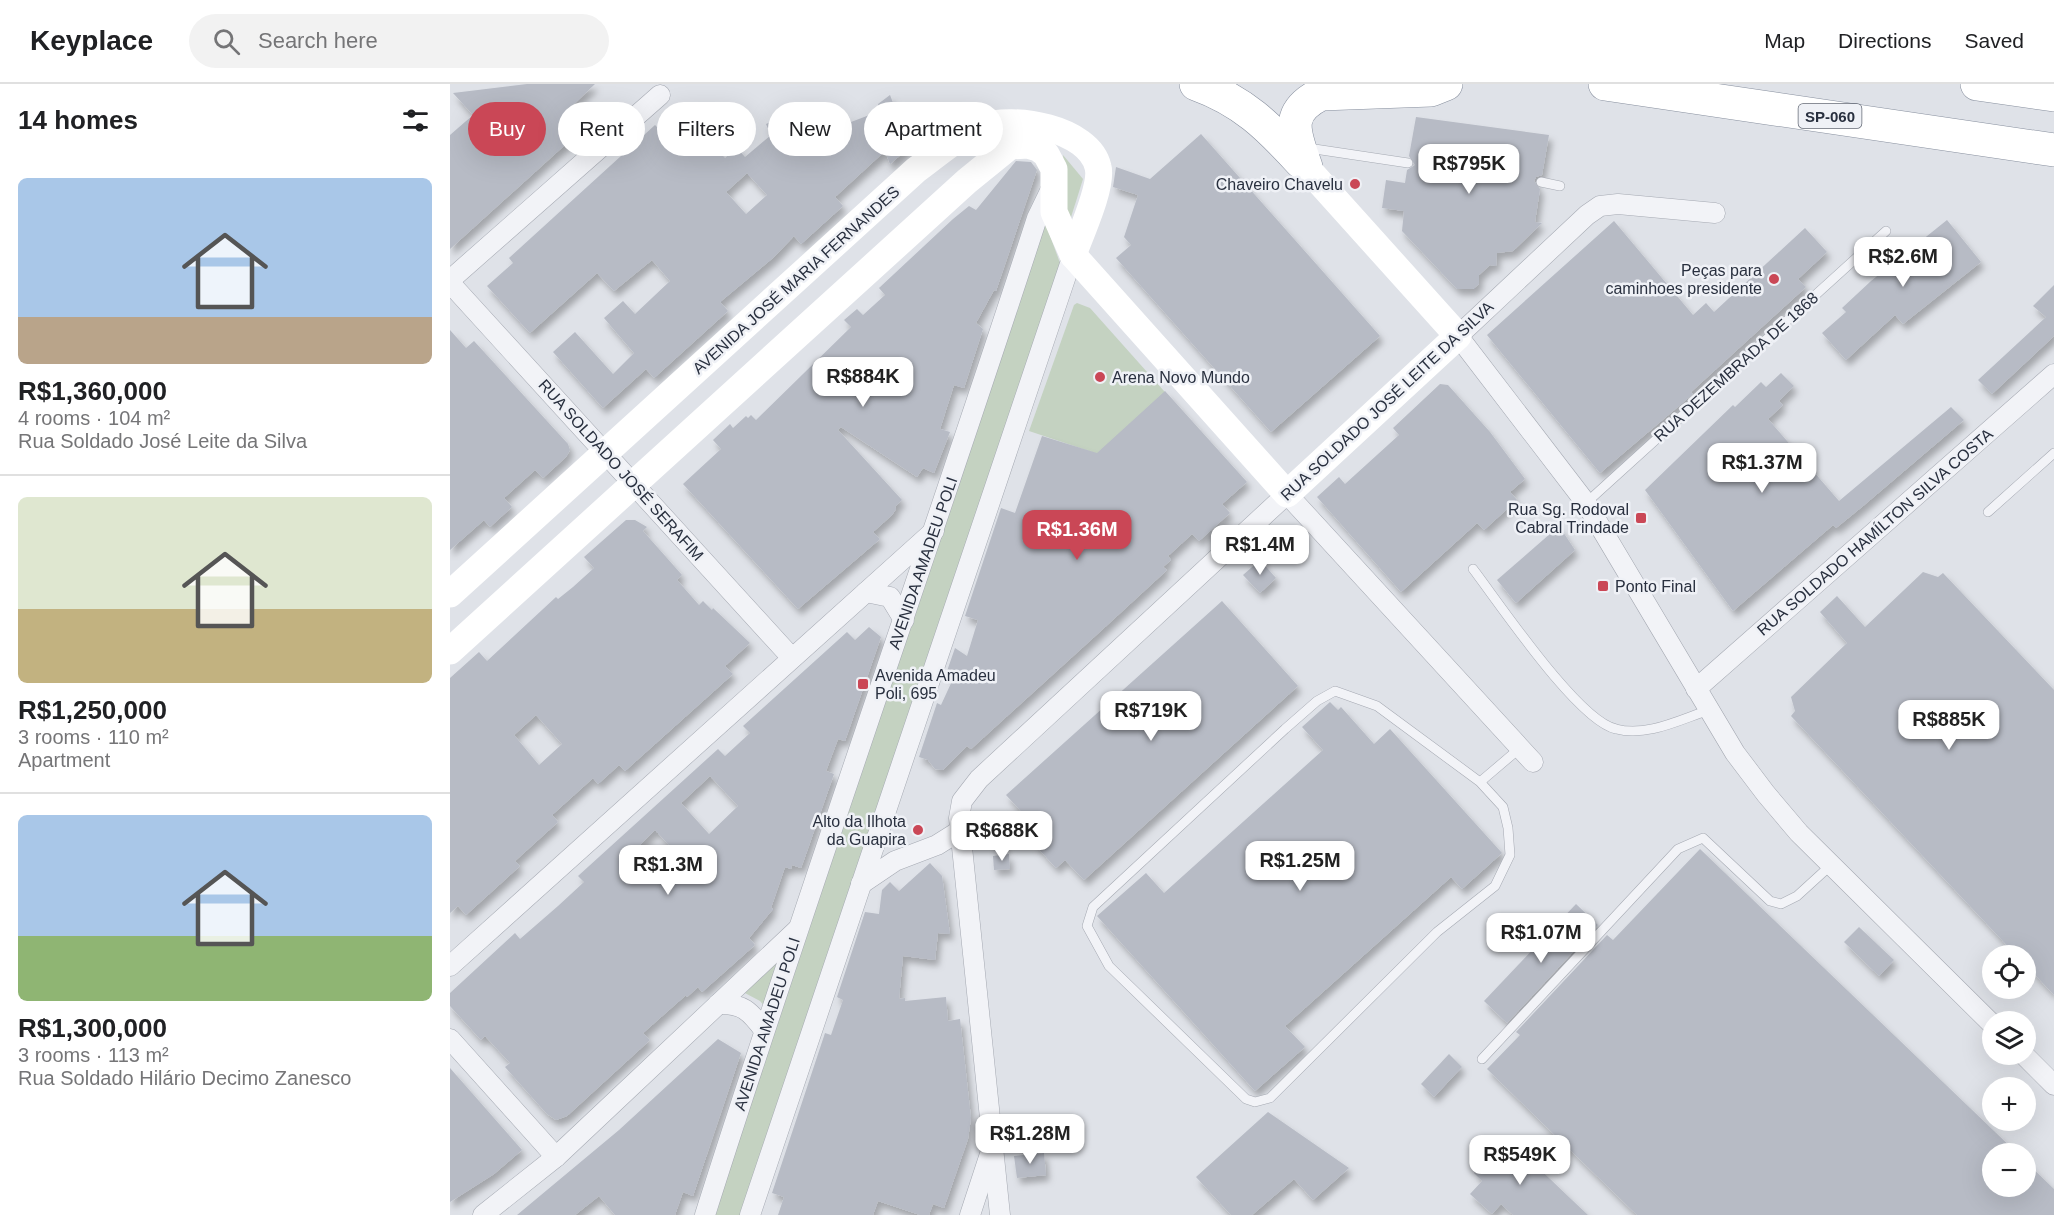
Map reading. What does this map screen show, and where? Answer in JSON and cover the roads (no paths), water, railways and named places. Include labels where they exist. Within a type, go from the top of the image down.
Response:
[{"type":"highway","points":[[1196,84],[1240,104],[1268,125],[1303,157]]},
{"type":"highway","points":[[1303,157],[1295,131],[1296,114],[1305,102],[1321,94],[1431,90],[1446,84]]},
{"type":"highway","name":"SP-060","points":[[1605,84],[2054,150]]},
{"type":"highway","points":[[1977,84],[2054,95]]},
{"type":"main road","name":"AVENIDA JOSÉ MARIA FERNANDES","points":[[1003,124],[1030,123],[1061,133],[1083,145],[1094,157],[1099,177],[1073,255]]},
{"type":"main road","points":[[450,651],[967,181],[1010,146],[1028,145],[1046,154],[1054,169],[1053,186],[1058,226],[1073,255],[1287,494]]},
{"type":"main road","name":"AVENIDA JOSÉ MARIA FERNANDES","points":[[450,594],[916,170],[934,156]]},
{"type":"main road","points":[[945,156],[967,181]]},
{"type":"main road","points":[[1303,157],[1458,336]]},
{"type":"main road","name":"RUA SOLDADO JOSÉ LEITE DA SILVA","points":[[1287,494],[1458,336]]},
{"type":"street","points":[[450,281],[660,94]]},
{"type":"street","name":"AVENIDA AMADEU POLI","points":[[705,1215],[764,1030],[936,529],[1037,218],[1053,186]]},
{"type":"street","name":"RUA SOLDADO JOSÉ LEITE DA SILVA","points":[[1458,336],[1587,215],[1600,206],[1618,204],[1715,213]]},
{"type":"street","points":[[750,1215],[1073,255]]},
{"type":"street","name":"RUA SOLDADO JOSÉ SERAFIM","points":[[450,281],[792,658]]},
{"type":"street","points":[[1458,336],[1586,503],[1696,689],[1736,753],[1766,794],[1831,865],[1982,1014]]},
{"type":"street","name":"RUA SOLDADO HAMÍLTON SILVA COSTA","points":[[1696,689],[2054,374]]},
{"type":"street","points":[[1287,494],[1527,755]]},
{"type":"street","name":"RUA SOLDADO JOSÉ LEITE DA SILVA","points":[[1000,1215],[959,818],[962,801],[970,788],[1287,494]]},
{"type":"street","points":[[450,966],[936,529]]},
{"type":"street","points":[[866,592],[890,597],[904,620]]},
{"type":"street","points":[[861,884],[895,861],[937,845],[961,830]]},
{"type":"street","points":[[483,1215],[556,1158],[799,928]]},
{"type":"street","points":[[718,1004],[745,1007],[764,1030]]},
{"type":"street","points":[[450,1039],[556,1158]]},
{"type":"street","points":[[2034,1065],[2054,1085]]},
{"type":"street","points":[[970,1215],[992,1148]]},
{"type":"lane","points":[[1303,157],[1408,164]]},
{"type":"lane","points":[[1541,182],[1560,186]]},
{"type":"lane","name":"RUA DEZEMBRADA DE 1868","points":[[1586,503],[1886,231]]},
{"type":"lane","points":[[1988,512],[2054,453]]},
{"type":"lane","points":[[1473,569],[1561,683],[1590,712],[1613,729],[1641,732],[1709,710]]},
{"type":"lane","points":[[1335,691],[1377,706],[1480,782],[1503,807],[1508,828],[1510,855],[1495,886],[1437,932],[1270,1098],[1255,1102],[1246,1099],[1109,966],[1087,926],[1093,907],[1293,722],[1317,701],[1335,691]]},
{"type":"lane","points":[[1480,782],[1527,755]]},
{"type":"lane","points":[[1482,1059],[1678,849],[1692,841],[1703,838],[1770,901],[1782,904],[1797,896],[1831,865]]},
{"type":"place","name":"Chaveiro Chavelu","points":[[1355,184]]},
{"type":"place","name":"Peças para caminhoes presidente","points":[[1774,279]]},
{"type":"place","name":"Arena Novo Mundo","points":[[1100,377]]},
{"type":"place","name":"Rua Sg. Rodoval Cabral Trindade","points":[[1641,518]]},
{"type":"place","name":"Ponto Final","points":[[1603,586]]},
{"type":"place","name":"Avenida Amadeu Poli, 695","points":[[863,684]]},
{"type":"place","name":"Alto da Ilhota da Guapira","points":[[918,830]]}]
